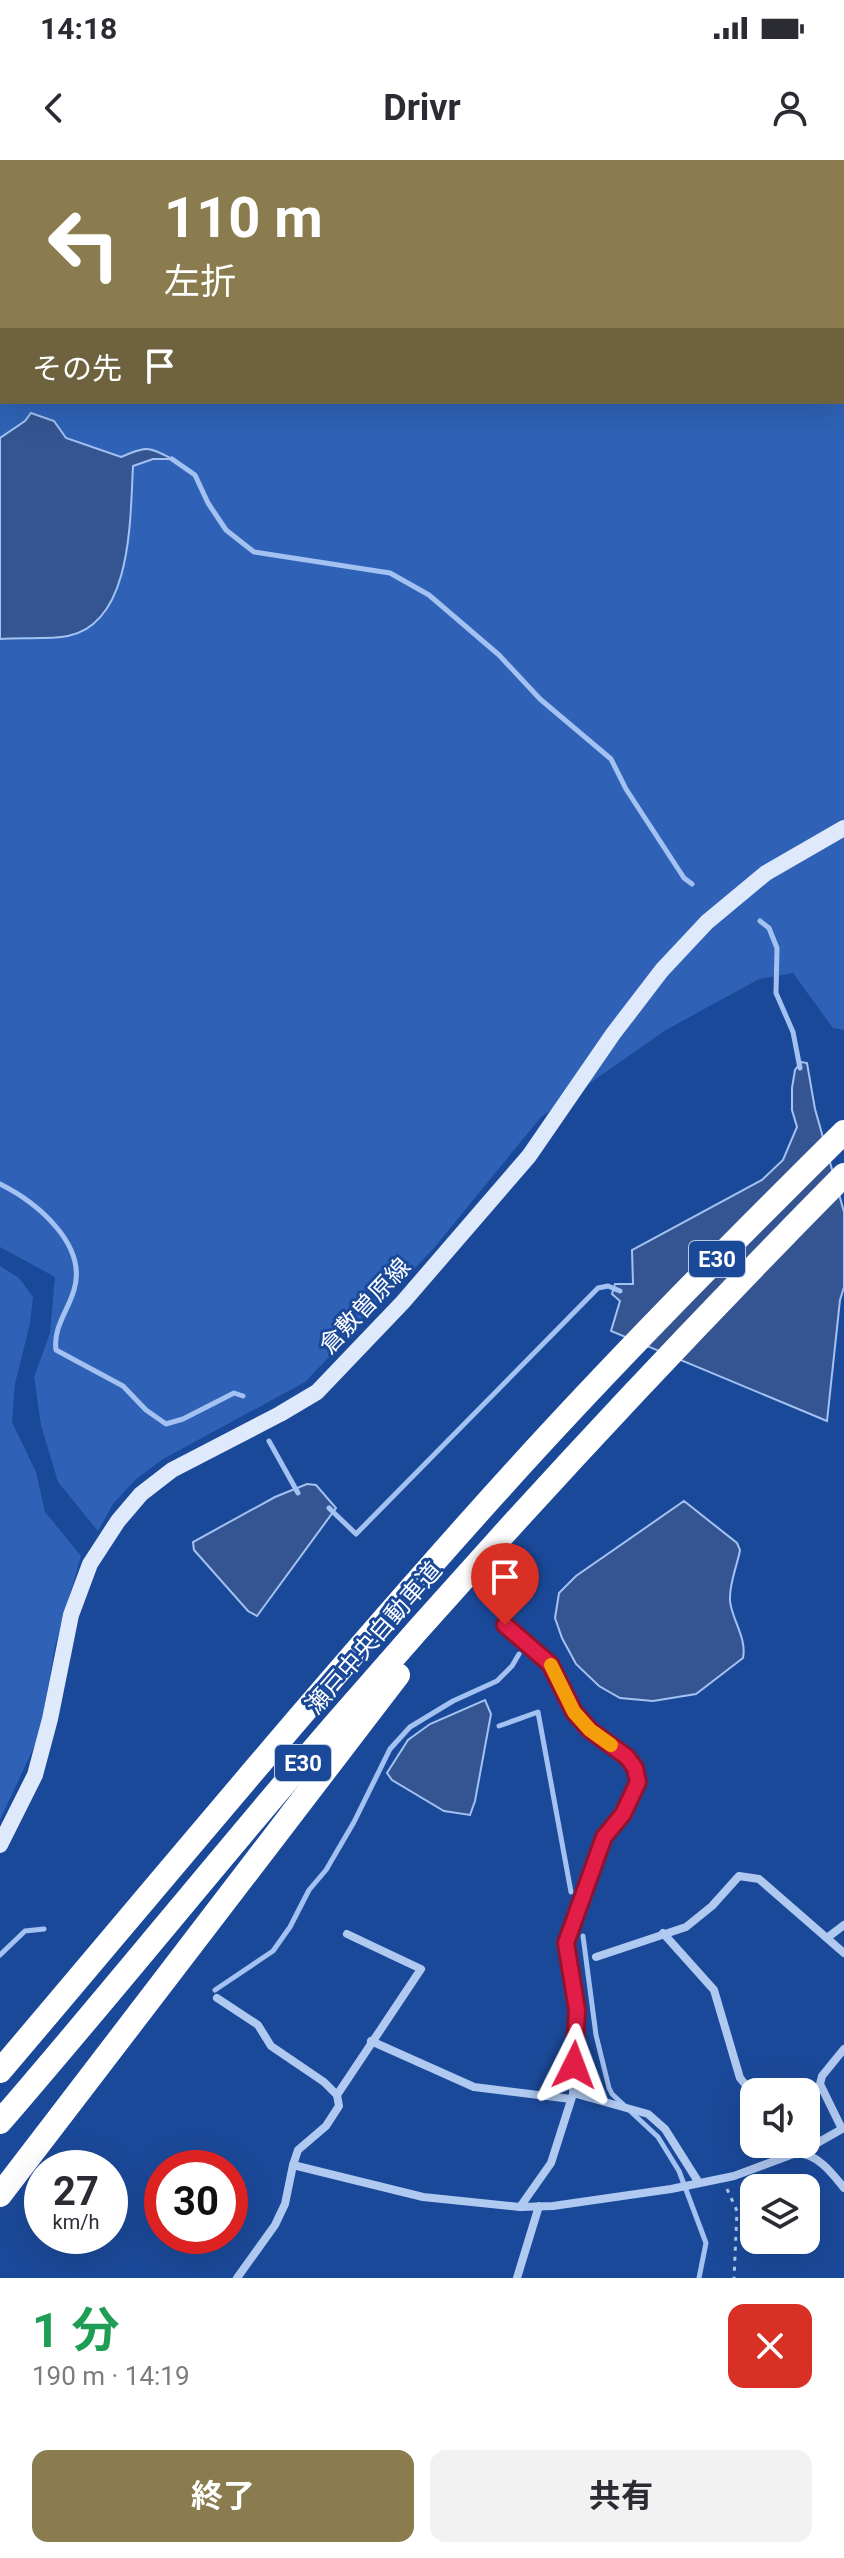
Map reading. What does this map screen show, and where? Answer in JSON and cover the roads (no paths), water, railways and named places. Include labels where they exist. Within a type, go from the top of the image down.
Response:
[{"type":"highway","name":"瀬戸中央自動車道","points":[[0,2071],[317,1696],[494,1495],[688,1288],[844,1132]]},
{"type":"highway","name":"瀬戸中央自動車道","points":[[0,2122],[318,1745],[518,1517],[710,1311],[844,1175]]},
{"type":"highway","points":[[0,2195],[518,1517]]},
{"type":"street","name":"倉敷曽原線","points":[[0,1845],[35,1775],[76,1602],[90,1564],[118,1521],[141,1494],[172,1470],[317,1392],[403,1302],[520,1167],[662,970],[707,922],[766,873],[844,828]]},
{"type":"street","points":[[505,1625],[550,1664],[574,1712],[590,1730],[627,1757],[635,1768],[638,1782],[623,1814],[604,1837],[566,1943],[577,2010],[572,2096],[551,2163],[520,2207]]},
{"type":"street","points":[[596,1957],[686,1927],[739,1876],[759,1879],[844,1953]]},
{"type":"street","points":[[827,1938],[844,1925]]},
{"type":"street","points":[[663,1933],[714,1990],[740,2078]]},
{"type":"street","points":[[337,2095],[421,1969],[347,1934]]},
{"type":"street","points":[[217,1998],[258,2025],[271,2046],[324,2082],[337,2095],[339,2106],[326,2126],[298,2150],[285,2204],[275,2225],[237,2278]]},
{"type":"street","points":[[371,2041],[474,2087],[572,2096],[645,2113],[665,2129],[697,2183]]},
{"type":"street","points":[[820,2141],[842,2129],[820,2084],[822,2076],[844,2049]]},
{"type":"street","points":[[293,2165],[423,2197],[520,2207],[671,2189],[723,2178],[781,2158]]},
{"type":"street","points":[[814,2158],[844,2188]]},
{"type":"street","points":[[517,2278],[539,2206]]},
{"type":"waterway","points":[[172,459],[195,475],[208,503],[226,530],[254,552],[390,573],[429,595],[499,655],[540,699],[611,759],[626,789],[684,878],[692,884]]},
{"type":"waterway","points":[[760,921],[769,928],[777,948],[776,993],[793,1032],[800,1068]]},
{"type":"waterway","points":[[0,1184],[43,1213],[56,1226],[73,1257],[76,1273],[74,1290],[59,1326],[56,1350],[123,1386],[146,1410],[166,1424],[183,1419],[234,1393],[243,1396]]},
{"type":"waterway","points":[[329,1508],[356,1534],[598,1288],[608,1286],[620,1291]]},
{"type":"waterway","points":[[269,1441],[298,1493]]},
{"type":"waterway","points":[[215,1990],[273,1951],[354,1822],[390,1749],[410,1727],[453,1701],[497,1681],[519,1654]]},
{"type":"waterway","points":[[499,1726],[538,1712],[571,1892]]},
{"type":"waterway","points":[[0,1955],[25,1931],[44,1929]]},
{"type":"waterway","points":[[583,1936],[596,2035],[609,2088],[658,2137],[679,2171],[706,2243],[699,2278]]}]
